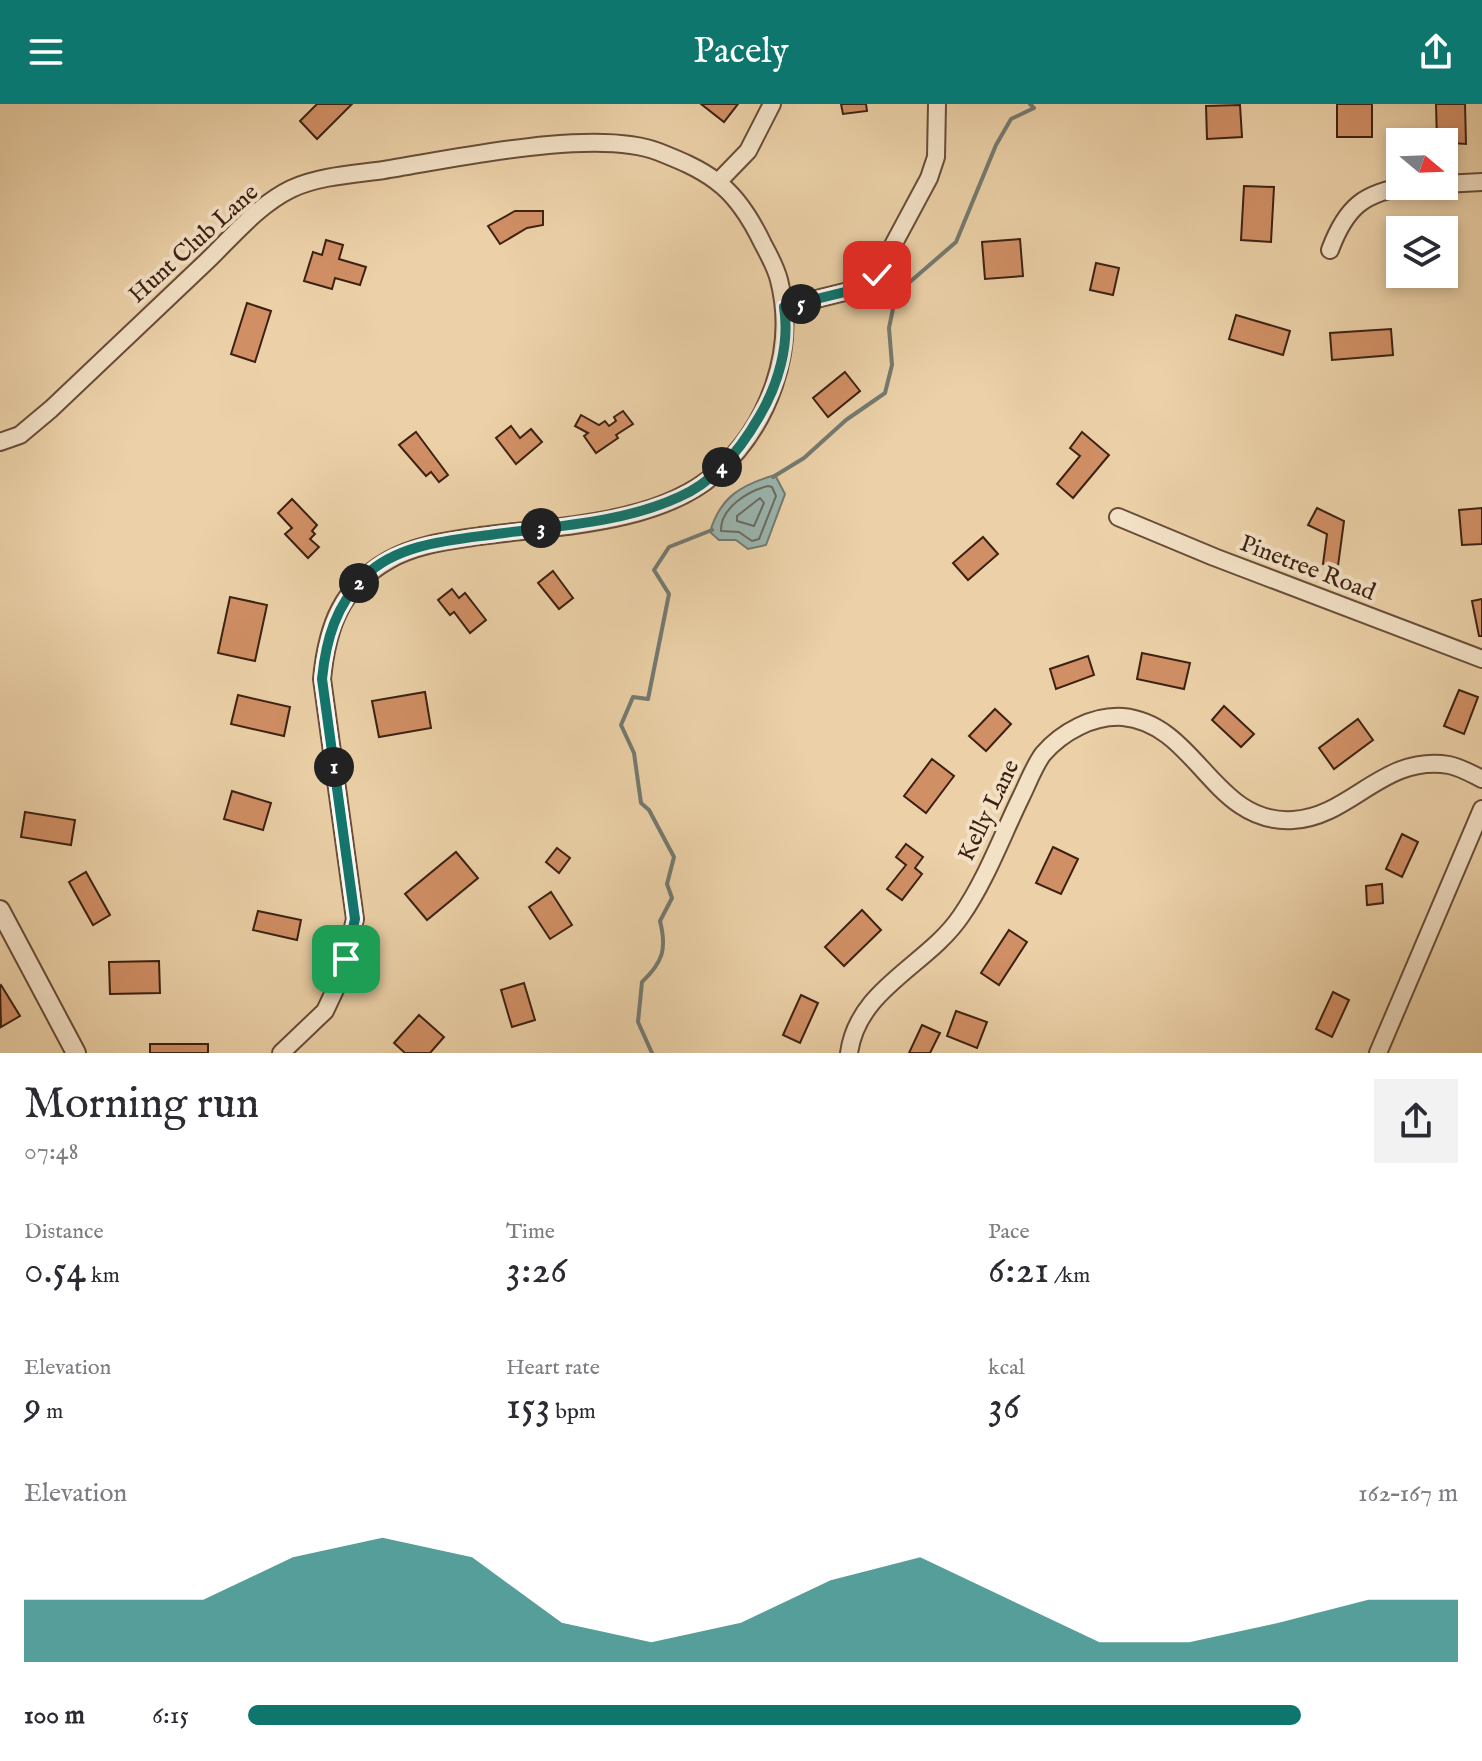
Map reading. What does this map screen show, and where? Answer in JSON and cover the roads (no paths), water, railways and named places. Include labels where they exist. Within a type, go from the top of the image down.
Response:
[{"type":"street","points":[[718,182],[748,151],[772,104]]},
{"type":"street","points":[[784,307],[861,288],[877,275],[929,178],[936,157],[937,104]]},
{"type":"street","name":"Hunt Club Lane","points":[[0,442],[20,435],[51,409],[252,218],[291,189],[336,177],[447,160],[609,142],[647,147],[684,162],[718,182],[742,207],[779,276],[784,307],[783,357],[768,401],[746,440],[715,475],[682,496],[638,513],[429,544],[393,557],[367,574],[341,605],[326,641],[322,679],[355,919],[341,977],[325,1011],[281,1053]]},
{"type":"street","points":[[1458,183],[1482,182]]},
{"type":"street","points":[[1330,250],[1339,225],[1356,204],[1386,190]]},
{"type":"street","name":"Pinetree Road","points":[[1118,517],[1482,659]]},
{"type":"street","name":"Kelly Lane","points":[[849,1053],[854,1027],[870,1003],[960,918],[1042,756],[1063,735],[1093,721],[1123,717],[1152,726],[1177,743],[1218,790],[1237,806],[1263,817],[1293,820],[1323,814],[1385,776],[1412,765],[1450,765],[1482,779]]},
{"type":"street","points":[[1378,1053],[1482,809]]},
{"type":"street","points":[[0,910],[76,1053]]},
{"type":"water","points":[[775,475],[785,494],[766,545],[748,549],[736,540],[719,540],[710,532],[726,501],[742,488]]},
{"type":"waterway","points":[[773,477],[804,458],[846,420],[885,393],[892,365],[889,328],[896,294],[956,242],[996,145],[1011,119],[1034,108],[1030,104]]},
{"type":"waterway","points":[[652,1053],[638,1022],[642,982],[655,968],[662,954],[660,921],[672,898],[667,884],[674,857],[649,810],[641,803],[634,753],[621,725],[633,697],[648,699],[669,594],[654,570],[669,547],[712,530]]}]
